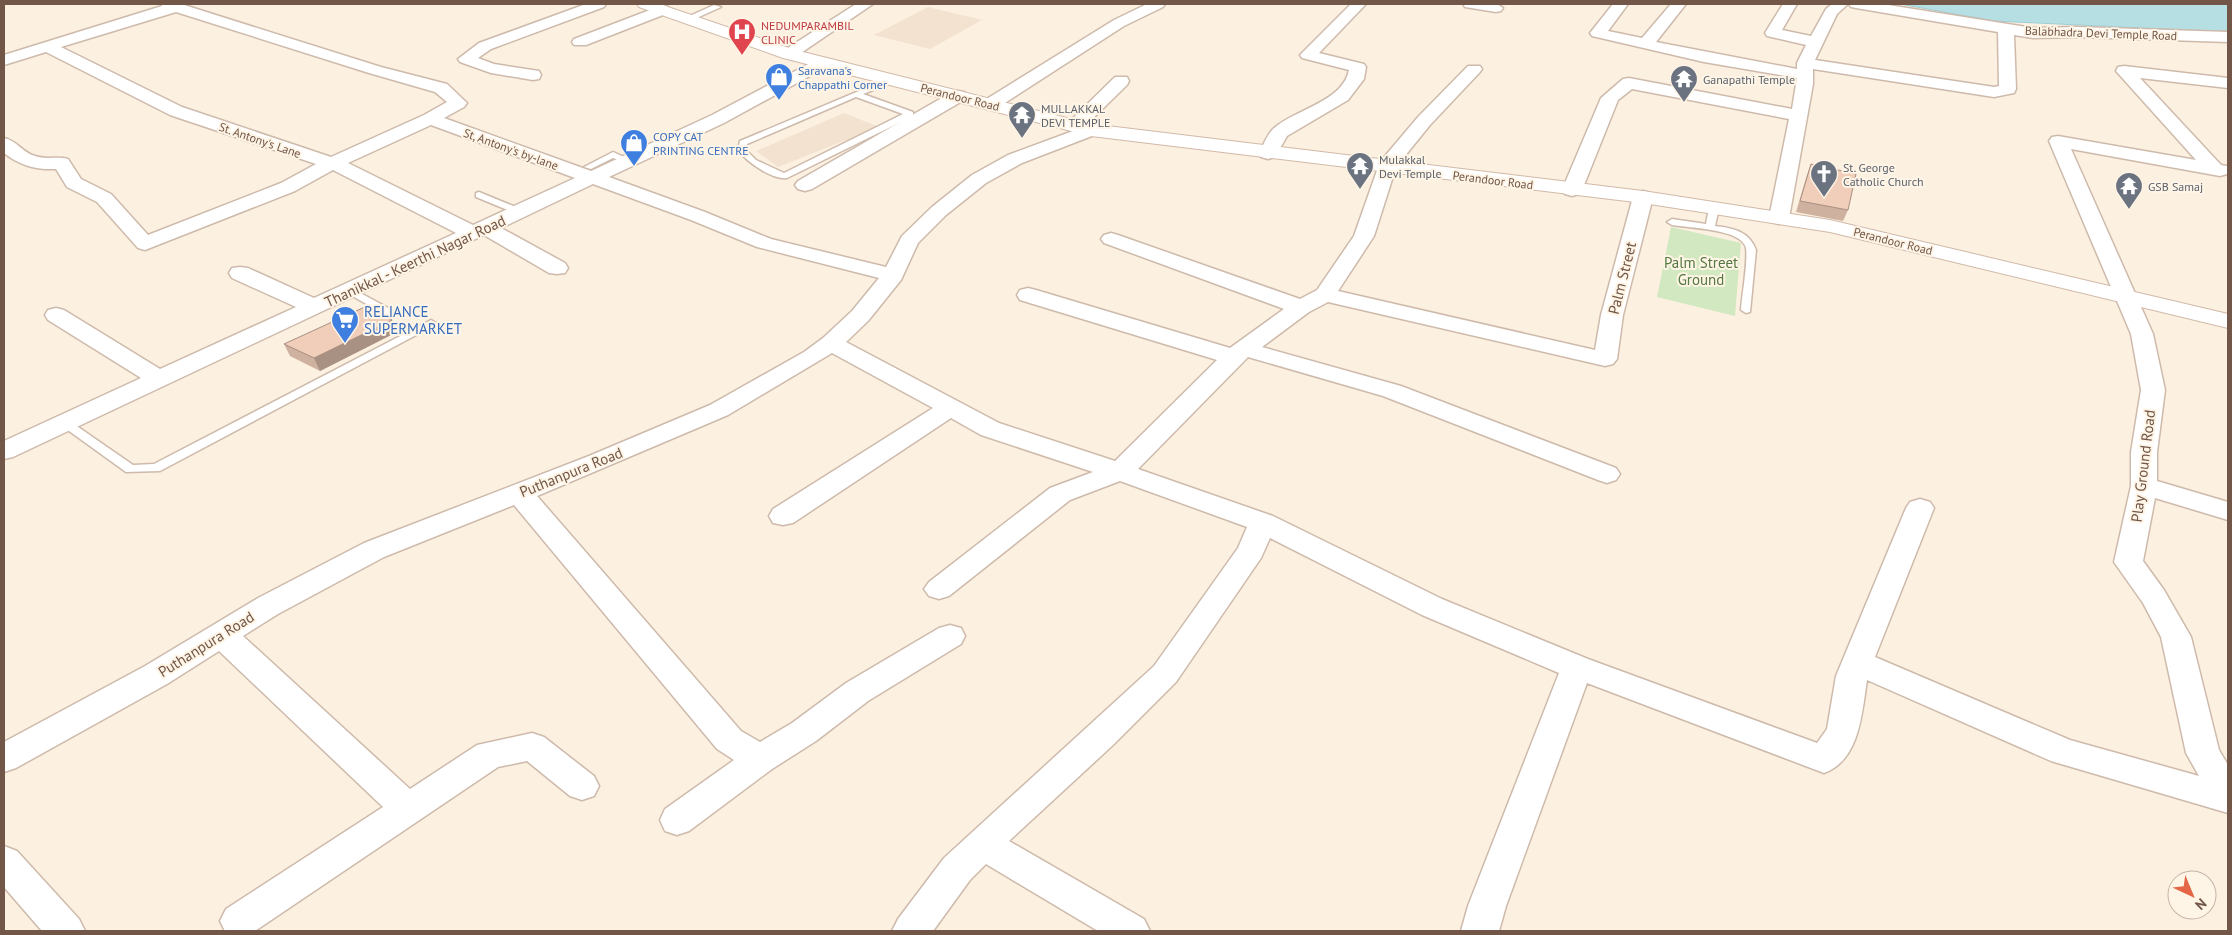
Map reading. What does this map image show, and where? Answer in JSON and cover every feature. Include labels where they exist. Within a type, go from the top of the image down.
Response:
[{"type":"main road","name":"Perandoor Road","points":[[655,6],[789,54],[1083,128],[1268,153],[1643,197],[1830,226],[2228,321]]},
{"type":"street","points":[[532,75],[491,68],[466,59],[485,46],[599,4]]},
{"type":"street","points":[[789,54],[866,4]]},
{"type":"street","points":[[991,104],[1119,23],[1158,4]]},
{"type":"street","points":[[1268,153],[1280,133],[1342,96],[1356,79],[1358,68],[1308,55],[1359,4]]},
{"type":"street","points":[[1470,4],[1496,8]]},
{"type":"street","points":[[1620,4],[1598,33],[1704,57],[1994,92],[2008,89],[2006,28]]},
{"type":"street","points":[[1646,44],[1679,4]]},
{"type":"street","points":[[1790,4],[1773,33],[1816,42]]},
{"type":"street","points":[[1779,218],[1805,69],[1831,12],[1841,4]]},
{"type":"street","name":"Balabhadra Devi Temple Road","points":[[1856,4],[2033,33],[2228,37]]},
{"type":"street","points":[[4,60],[172,5],[375,70],[440,88],[458,103],[430,119],[333,163],[288,187],[145,244],[104,198],[74,183],[61,163],[43,165],[14,155],[4,143]]},
{"type":"street","points":[[580,42],[655,6]]},
{"type":"street","points":[[2143,34],[2154,49]]},
{"type":"street","name":"St. Antony's Lane","points":[[46,46],[176,111],[307,156],[333,163],[558,268]]},
{"type":"street","name":"Thanikkal - Keerthi Nagar Road","points":[[4,451],[480,231],[520,212],[590,173],[629,161],[718,119],[822,63]]},
{"type":"street","points":[[2166,63],[2178,77]]},
{"type":"street","points":[[939,589],[1060,494],[1120,472],[1239,353],[1301,307],[1324,295],[1364,236],[1387,166],[1424,121],[1474,69]]},
{"type":"street","points":[[2222,170],[2124,70],[2228,83]]},
{"type":"street","points":[[1083,128],[1121,81]]},
{"type":"street","points":[[1572,190],[1610,98],[1629,83],[1798,116]]},
{"type":"street","points":[[805,185],[958,96]]},
{"type":"street","name":"St, Antony's by-lane","points":[[430,119],[590,173],[764,244],[893,275]]},
{"type":"street","name":"Puthanpura Road","points":[[4,758],[156,676],[268,606],[374,550],[519,493],[718,410],[812,357],[831,343],[860,316],[893,275],[909,240],[939,211],[979,179],[1015,159],[1083,128]]},
{"type":"street","points":[[2125,296],[2058,141],[2222,170]]},
{"type":"street","name":"Palm Street","points":[[1324,295],[1605,359],[1612,315],[1643,197]]},
{"type":"street","points":[[1111,239],[1301,307]]},
{"type":"street","points":[[240,273],[315,307]]},
{"type":"street","points":[[1028,295],[1239,353],[1392,391],[1607,474]]},
{"type":"street","name":"Play Ground Road","points":[[2125,296],[2142,334],[2153,390],[2144,452],[2144,486],[2128,562],[2154,597],[2176,637],[2203,753],[2225,787]]},
{"type":"street","points":[[56,315],[159,379]]},
{"type":"street","points":[[831,343],[990,429],[1120,472],[1263,523],[1432,608],[1577,667],[1824,759],[1844,733],[1852,676],[1920,508]]},
{"type":"street","points":[[783,516],[950,408]]},
{"type":"street","points":[[2144,486],[2228,511]]},
{"type":"street","points":[[519,493],[729,740],[760,759]]},
{"type":"street","points":[[911,931],[957,869],[1165,674],[1251,551],[1263,523]]},
{"type":"street","points":[[222,635],[408,808]]},
{"type":"street","points":[[677,820],[760,759],[804,732],[857,692],[950,636]]},
{"type":"street","points":[[1858,663],[2064,751],[2225,787]]},
{"type":"street","points":[[1480,931],[1487,906],[1577,667]]},
{"type":"street","points":[[239,921],[489,755],[532,746],[582,786]]},
{"type":"street","points":[[982,844],[1131,931]]},
{"type":"street","points":[[4,862],[66,931]]},
{"type":"lane","points":[[687,19],[717,7]]},
{"type":"lane","points":[[855,94],[910,114],[784,176],[753,162],[742,150],[743,143],[855,94],[890,80]]},
{"type":"lane","points":[[479,196],[520,212]]},
{"type":"lane","points":[[1710,228],[1714,208]]},
{"type":"lane","points":[[1672,222],[1739,233],[1749,240],[1751,250],[1746,310]]},
{"type":"lane","points":[[351,290],[388,312]]},
{"type":"lane","points":[[64,423],[130,469],[156,468],[431,323]]},
{"type":"shaded area","points":[[928,7],[982,20],[930,49],[874,35]]},
{"type":"shaded area","points":[[844,113],[879,127],[778,167],[756,151]]},
{"type":"green space","name":"Palm Street Ground","points":[[1671,227],[1741,243],[1735,316],[1657,297]]},
{"type":"water","points":[[1900,4],[2228,4],[2228,32],[1994,21]]},
{"type":"building","name":"St. George Catholic Church","points":[[1811,164],[1856,174],[1848,210],[1800,201]]},
{"type":"building","points":[[367,306],[392,320],[314,358],[284,344]]},
{"type":"place","name":"NEDUMPARAMBIL CLINIC","points":[[742,56]]},
{"type":"place","name":"Saravana's Chappathi Corner","points":[[779,101]]},
{"type":"place","name":"Ganapathi Temple","points":[[1684,103]]},
{"type":"place","name":"MULLAKKAL DEVI TEMPLE","points":[[1022,139]]},
{"type":"place","name":"COPY CAT PRINTING CENTRE","points":[[634,167]]},
{"type":"place","name":"Mulakkal Devi Temple","points":[[1360,190]]},
{"type":"place","name":"St. George Catholic Church","points":[[1824,198]]},
{"type":"place","name":"GSB Samaj","points":[[2129,210]]},
{"type":"place","name":"RELIANCE SUPERMARKET","points":[[345,344]]}]
